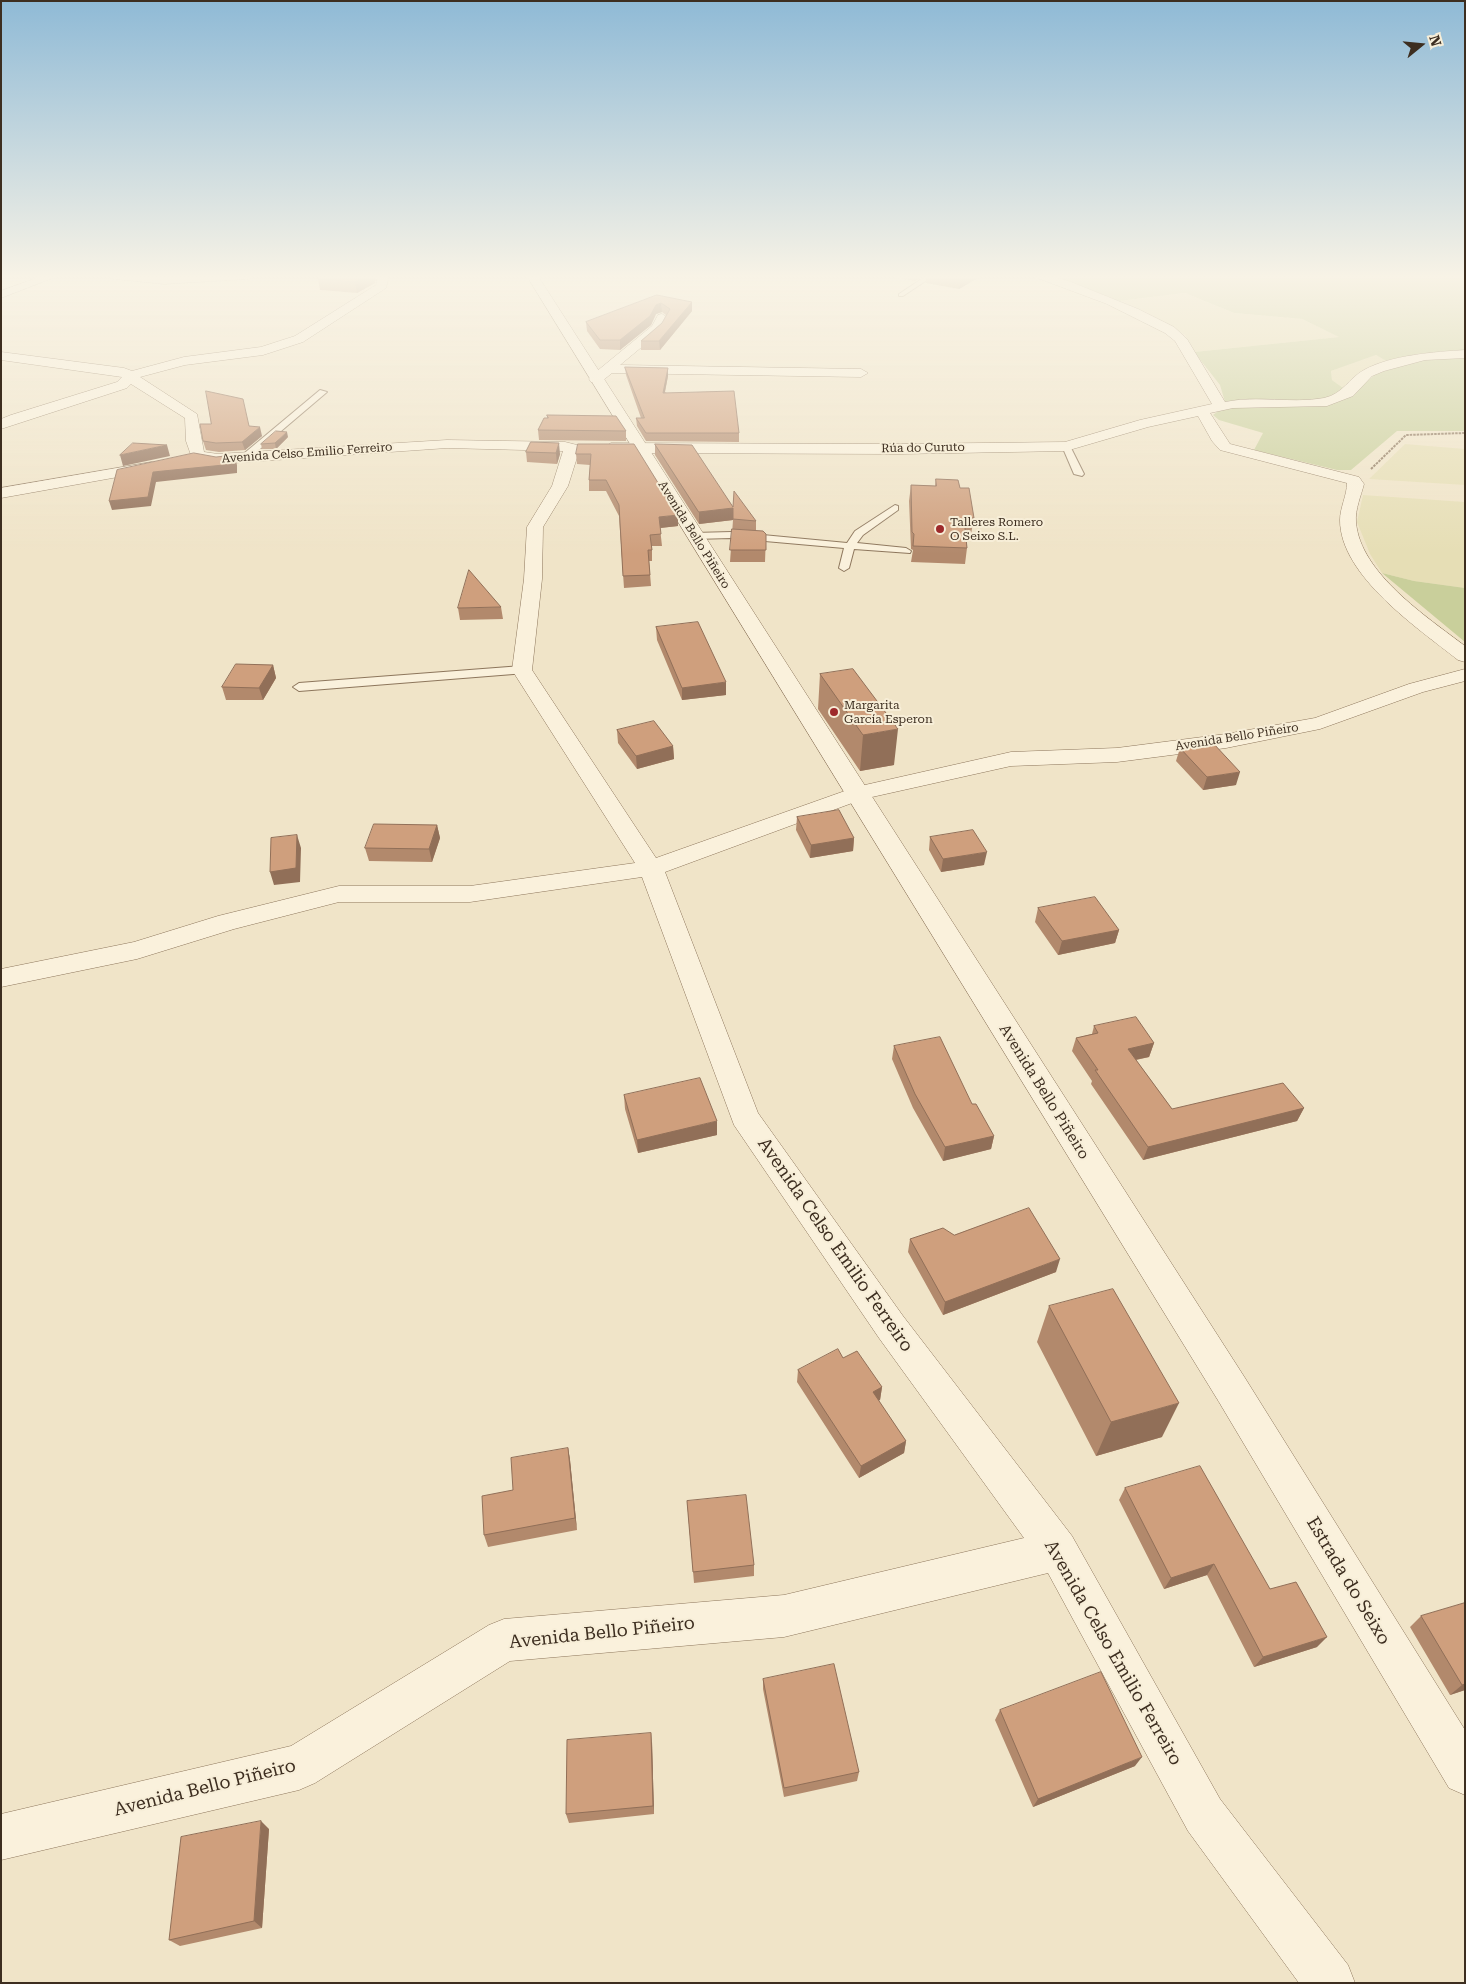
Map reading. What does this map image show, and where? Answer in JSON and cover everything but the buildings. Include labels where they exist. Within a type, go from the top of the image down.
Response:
[{"type":"street","points":[[1,493],[175,461],[197,455],[193,441],[192,417],[178,406],[145,388],[124,372],[98,369]]},
{"type":"street","points":[[1,425],[16,418],[122,385],[130,376],[157,369]]},
{"type":"street","name":"Avenida Bello Piñeiro","points":[[590,369],[1232,1390]]},
{"type":"street","points":[[596,379],[609,369],[861,373]]},
{"type":"street","points":[[1199,369],[1207,380],[1220,406]]},
{"type":"street","name":"Rúa do Curuto","points":[[638,448],[899,449],[1066,446],[1145,423],[1220,406],[1245,403],[1327,402],[1345,395],[1367,372],[1377,369]]},
{"type":"street","points":[[1202,411],[1219,442],[1225,447],[1353,480],[1356,484],[1348,520],[1356,553],[1376,579],[1465,656]]},
{"type":"street","name":"Avenida Celso Emilio Ferreiro","points":[[197,455],[218,459],[244,458],[447,444],[638,448]]},
{"type":"street","points":[[522,670],[533,579],[535,527],[560,486],[588,448]]},
{"type":"street","name":"Avenida Celso Emilio Ferreiro","points":[[522,670],[651,868],[745,1117],[891,1327],[1058,1550],[1204,1815],[1330,1983]]},
{"type":"street","name":"Avenida Bello Piñeiro","points":[[856,794],[1011,759],[1117,755],[1226,741],[1320,723],[1416,688],[1465,675]]},
{"type":"street","points":[[1,978],[137,950],[227,922],[339,894],[470,894],[651,868],[856,794]]},
{"type":"street","name":"Estrada do Seixo","points":[[1232,1390],[1465,1772]]},
{"type":"street","name":"Avenida Bello Piñeiro","points":[[1,1838],[299,1767],[504,1640],[784,1616],[1058,1550]]},
{"type":"lane","points":[[244,458],[323,392]]},
{"type":"lane","points":[[1066,446],[1079,474]]},
{"type":"lane","points":[[844,568],[848,546],[859,534],[895,508]]},
{"type":"lane","points":[[694,536],[731,534],[906,551]]},
{"type":"lane","points":[[299,687],[522,670]]},
{"type":"path","points":[[1353,480],[1368,472],[1406,435],[1420,433],[1465,434]]},
{"type":"shaded area","points":[[1338,369],[1378,369],[1346,390],[1332,380],[1331,371]]},
{"type":"shaded area","points":[[1405,444],[1465,449],[1465,485],[1369,479]]},
{"type":"shaded area","points":[[1363,495],[1465,502],[1465,588],[1414,581],[1382,573],[1370,554],[1357,522]]},
{"type":"green space","points":[[1207,369],[1338,369],[1331,371],[1332,380],[1346,390],[1322,401],[1225,402],[1220,385]]},
{"type":"green space","points":[[1390,369],[1465,369],[1465,431],[1397,431],[1351,470],[1337,470],[1254,450],[1263,433],[1219,420],[1213,415],[1221,409],[1235,405],[1313,405],[1367,381],[1377,373]]},
{"type":"green space","points":[[1382,573],[1414,581],[1465,588],[1465,642]]},
{"type":"place","name":"Talleres Romero O Seixo S.L.","points":[[940,529]]},
{"type":"place","name":"Margarita García Esperon","points":[[834,712]]}]
